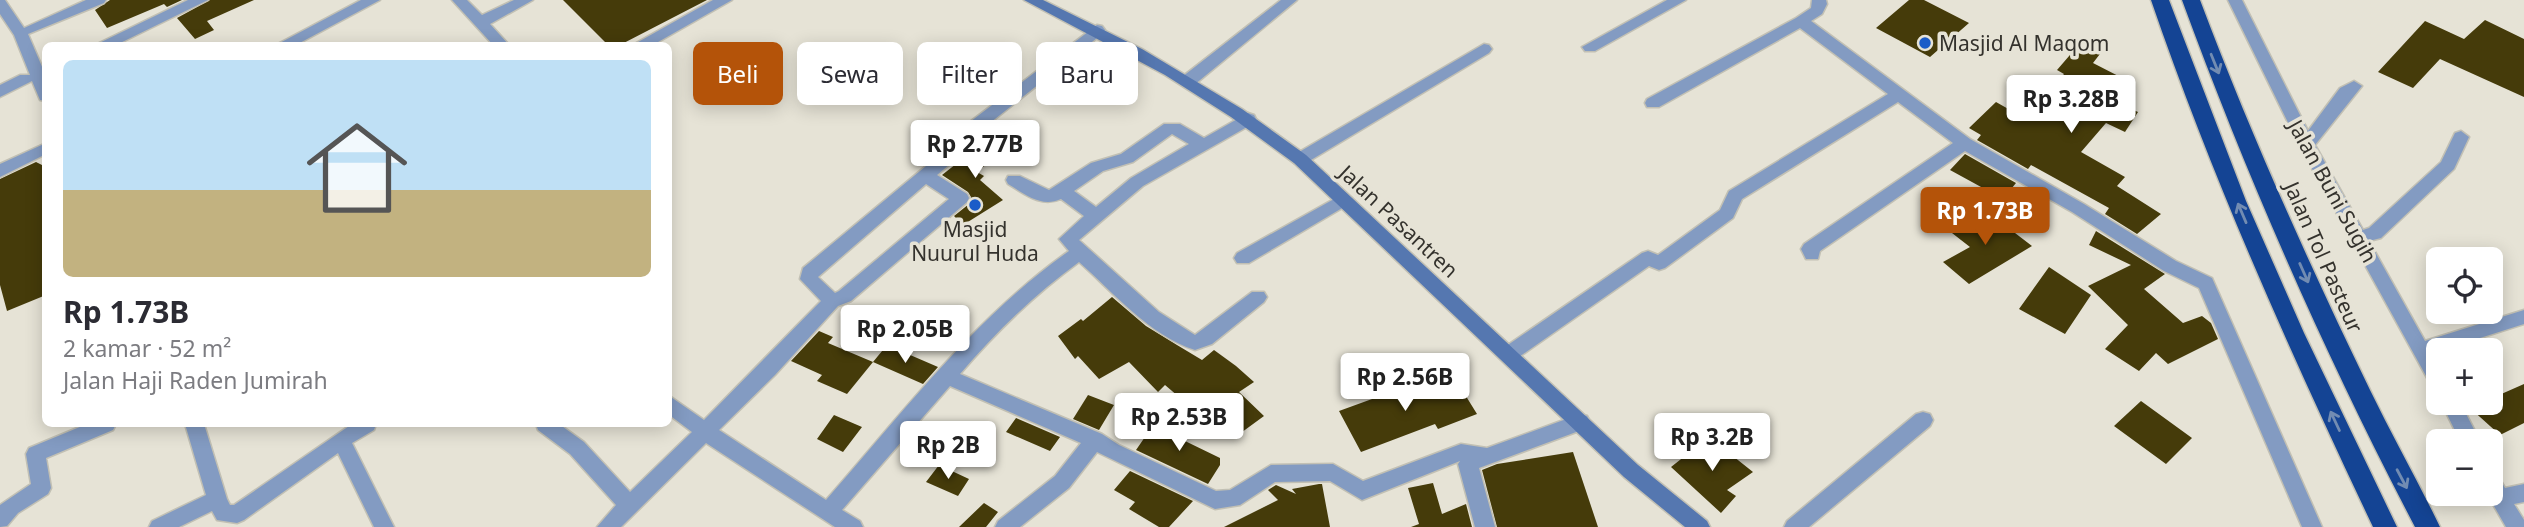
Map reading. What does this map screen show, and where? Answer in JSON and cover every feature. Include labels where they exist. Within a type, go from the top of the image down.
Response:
[{"type":"highway","points":[[2160,0],[2212,143],[2269,277],[2385,527]]},
{"type":"highway","name":"Jalan Tol Pasteur","points":[[2191,0],[2265,185],[2338,351],[2378,435],[2428,527]]},
{"type":"main road","name":"Jalan Pasantren","points":[[1031,0],[1097,30],[1188,81],[1248,119],[1300,159],[1631,471],[1700,527]]},
{"type":"street","points":[[30,30],[99,0]]},
{"type":"street","points":[[109,42],[201,0]]},
{"type":"street","points":[[289,42],[373,0]]},
{"type":"street","points":[[459,0],[499,42]]},
{"type":"street","points":[[481,22],[526,0]]},
{"type":"street","points":[[646,42],[725,0]]},
{"type":"street","points":[[1188,81],[1290,0]]},
{"type":"street","points":[[1590,47],[1679,0]]},
{"type":"street","points":[[1653,103],[1801,21],[1817,11],[1819,0]]},
{"type":"street","name":"Jalan Buni Sugih","points":[[2235,0],[2307,145],[2426,357]]},
{"type":"street","points":[[0,3],[21,36],[42,86]]},
{"type":"street","points":[[1801,21],[1965,143],[2078,208],[2171,266],[2206,283],[2312,527]]},
{"type":"street","points":[[832,301],[809,279],[809,273],[969,139],[968,132],[1097,30]]},
{"type":"street","points":[[1300,159],[1484,50]]},
{"type":"street","points":[[0,92],[26,79]]},
{"type":"street","points":[[2307,145],[2346,92],[2354,86]]},
{"type":"street","points":[[1509,355],[1648,258],[1659,263],[1682,247],[1727,214],[1735,195],[1863,114],[1900,94]]},
{"type":"street","points":[[1248,119],[1137,182],[1068,239],[1153,315],[1195,344],[1206,339],[1258,297]]},
{"type":"street","points":[[1014,180],[1045,197],[1097,167],[1127,158],[1170,128],[1200,145]]},
{"type":"street","points":[[2357,238],[2375,233],[2448,164],[2461,136]]},
{"type":"street","points":[[1812,254],[1810,249],[1965,143]]},
{"type":"street","points":[[0,171],[42,149]]},
{"type":"street","points":[[607,527],[706,433],[832,301],[845,296],[961,198],[926,176]]},
{"type":"street","points":[[1061,190],[1095,215]]},
{"type":"street","points":[[1243,258],[1343,200]]},
{"type":"street","points":[[828,512],[984,334],[1045,277],[1080,252]]},
{"type":"street","points":[[2422,349],[2524,317]]},
{"type":"street","points":[[946,376],[1095,440],[1112,451],[1223,501],[1233,499],[1271,474],[1333,472],[1363,491],[1395,476],[1461,452],[1485,456]]},
{"type":"street","points":[[672,406],[706,433],[853,527]]},
{"type":"street","points":[[1794,527],[1923,420]]},
{"type":"street","points":[[1485,527],[1467,467],[1471,461],[1580,422]]},
{"type":"street","points":[[0,520],[11,507],[41,488],[36,454],[99,427]]},
{"type":"street","points":[[196,427],[216,499],[224,514],[237,514],[362,427]]},
{"type":"street","points":[[549,427],[577,448],[629,505]]},
{"type":"street","points":[[341,440],[384,527]]},
{"type":"street","points":[[1005,527],[1062,482],[1095,440]]},
{"type":"street","points":[[2503,490],[2524,493]]},
{"type":"street","points":[[159,527],[216,499]]},
{"type":"street","points":[[2503,503],[2517,527]]},
{"type":"building","points":[[110,0],[182,0],[167,7],[164,4],[107,28],[95,10]]},
{"type":"building","points":[[210,0],[254,0],[207,21],[214,30],[195,39],[177,18]]},
{"type":"building","points":[[563,0],[707,0],[626,42],[605,42]]},
{"type":"building","name":"Masjid Al Maqom","points":[[1909,0],[1924,0],[1969,23],[1930,57],[1876,28]]},
{"type":"building","points":[[2485,20],[2524,39],[2524,97],[2440,59],[2413,88],[2378,72],[2425,21],[2464,39]]},
{"type":"building","points":[[2082,41],[2103,50],[2093,63],[2130,82],[2111,100],[2138,112],[2125,132],[2106,123],[2081,152],[2125,177],[2117,186],[2161,214],[2137,234],[2105,214],[2109,208],[2031,165],[2028,169],[1977,140],[1981,135],[1969,128],[1996,102],[2026,119],[2064,74],[2057,70]]},
{"type":"building","points":[[989,138],[1006,148],[977,172],[984,176],[980,180],[1003,200],[963,225],[954,216],[969,204],[971,197],[968,192],[942,175]]},
{"type":"building","points":[[1965,154],[2016,183],[2003,199],[1950,170]]},
{"type":"building","points":[[36,162],[42,165],[42,297],[7,311],[0,285],[0,179]]},
{"type":"building","points":[[1985,210],[2032,246],[1969,284],[1943,262],[1970,247],[1952,233]]},
{"type":"building","points":[[2096,231],[2165,274],[2144,289],[2183,323],[2202,316],[2211,323],[2218,339],[2168,364],[2156,353],[2139,371],[2105,349],[2128,325],[2088,286],[2131,265],[2089,245]]},
{"type":"building","points":[[2049,267],[2091,295],[2065,334],[2019,309]]},
{"type":"building","points":[[1112,297],[1146,326],[1202,360],[1214,350],[1236,366],[1254,382],[1239,392],[1264,416],[1238,435],[1214,411],[1206,420],[1165,385],[1158,392],[1129,362],[1099,379],[1078,356],[1075,359],[1058,336],[1081,319],[1083,321]]},
{"type":"building","points":[[819,331],[833,337],[828,343],[873,362],[847,394],[817,381],[822,375],[791,361]]},
{"type":"building","points":[[887,345],[938,367],[923,384],[873,362]]},
{"type":"building","points":[[1438,375],[1452,398],[1464,393],[1477,414],[1438,429],[1435,424],[1361,452],[1339,411]]},
{"type":"building","points":[[2524,384],[2524,423],[2503,434],[2503,429],[2493,429],[2478,415],[2503,415],[2503,393]]},
{"type":"building","points":[[1088,395],[1114,405],[1099,430],[1073,419]]},
{"type":"building","points":[[2141,401],[2192,438],[2166,464],[2114,426]]},
{"type":"building","points":[[834,415],[862,427],[843,452],[817,439]]},
{"type":"building","points":[[1016,418],[1060,437],[1050,451],[1006,432]]},
{"type":"building","points":[[1156,421],[1189,436],[1185,441],[1220,458],[1220,465],[1208,484],[1136,450]]},
{"type":"building","points":[[1709,437],[1753,472],[1727,490],[1736,496],[1721,513],[1671,467]]},
{"type":"building","points":[[1573,452],[1598,527],[1497,527],[1482,470],[1497,464]]},
{"type":"building","points":[[939,465],[969,479],[958,496],[926,482]]},
{"type":"building","points":[[1130,471],[1193,501],[1169,527],[1159,527],[1129,509],[1135,502],[1114,490]]},
{"type":"building","points":[[1433,483],[1442,514],[1466,504],[1472,527],[1411,527],[1419,524],[1408,488]]},
{"type":"building","points":[[1322,484],[1330,527],[1224,527],[1278,500],[1268,490],[1276,485],[1296,494],[1292,489]]},
{"type":"building","points":[[984,503],[998,512],[986,527],[959,527]]},
{"type":"place","name":"Masjid Al Maqom","points":[[1925,43]]},
{"type":"place","name":"Masjid Nuurul Huda","points":[[975,205]]}]
